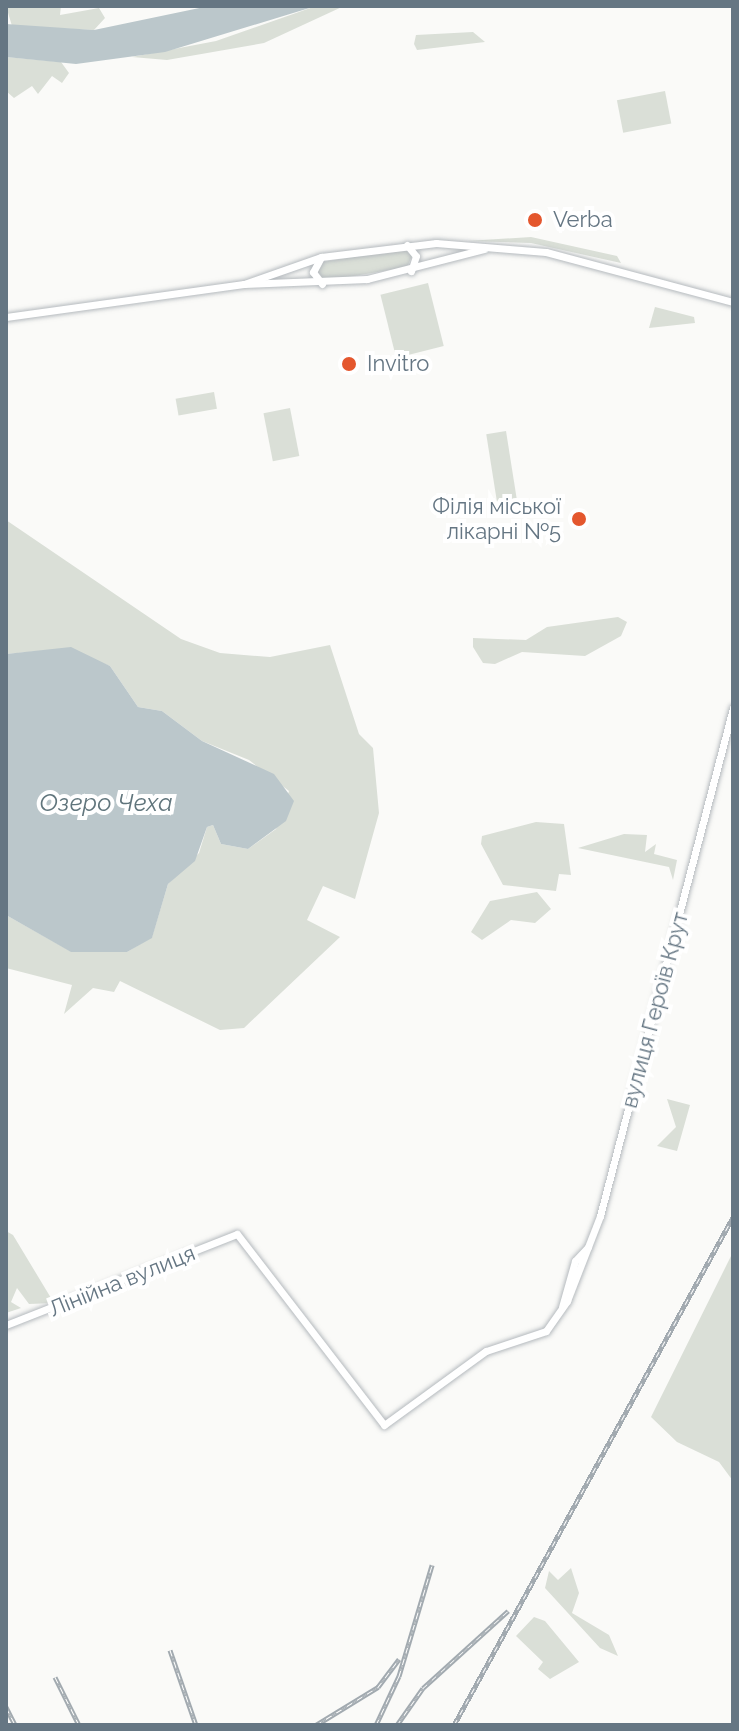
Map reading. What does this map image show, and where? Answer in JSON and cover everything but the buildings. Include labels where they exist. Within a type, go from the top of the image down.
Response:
[{"type":"main road","points":[[405,244],[416,256],[410,273]]},
{"type":"main road","points":[[244,284],[321,257],[405,244],[490,247],[546,252],[733,302]]},
{"type":"main road","points":[[6,317],[20,319],[244,284],[324,285],[410,273],[490,247]]},
{"type":"main road","points":[[321,257],[313,272],[324,285]]},
{"type":"main road","points":[[6,326],[20,319]]},
{"type":"main road","name":"вулиця Героїв Крут","points":[[384,1425],[486,1351],[539,1336],[562,1307],[590,1245],[733,708]]},
{"type":"main road","name":"Лінійна вулиця","points":[[6,1325],[237,1234],[384,1425]]},
{"type":"shaded area","points":[[6,6],[61,6],[60,15],[99,8],[105,18],[94,30],[12,26]]},
{"type":"shaded area","points":[[316,6],[344,6],[264,43],[167,60],[132,57],[216,41]]},
{"type":"shaded area","points":[[473,32],[485,42],[417,50],[414,44],[416,35]]},
{"type":"shaded area","points":[[6,57],[61,62],[69,73],[62,83],[52,76],[38,94],[32,86],[14,98],[6,91]]},
{"type":"shaded area","points":[[665,91],[671,123],[623,133],[617,100]]},
{"type":"shaded area","points":[[531,237],[617,256],[621,263],[531,243],[467,241]]},
{"type":"shaded area","points":[[404,249],[412,256],[407,267],[325,281],[318,272],[322,262]]},
{"type":"shaded area","points":[[428,283],[444,346],[396,358],[380,295]]},
{"type":"shaded area","points":[[655,307],[694,317],[695,323],[649,328]]},
{"type":"shaded area","points":[[214,392],[217,409],[179,416],[176,399]]},
{"type":"shaded area","points":[[290,408],[299,456],[273,461],[263,413]]},
{"type":"shaded area","points":[[506,431],[519,510],[499,513],[486,434]]},
{"type":"shaded area","points":[[6,520],[181,639],[220,653],[270,657],[330,645],[359,734],[373,748],[379,813],[355,899],[323,886],[307,920],[340,937],[244,1028],[220,1030],[120,981],[114,992],[93,988],[64,1014],[72,985],[6,968],[6,915],[72,952],[127,952],[152,937],[168,884],[199,853],[207,827],[213,825],[221,844],[248,849],[276,829],[289,791],[249,760],[202,741],[162,711],[138,707],[110,666],[63,649],[6,654]]},
{"type":"shaded area","points":[[618,617],[627,622],[621,636],[585,656],[522,652],[495,664],[483,663],[473,647],[473,638],[526,640],[547,627]]},
{"type":"shaded area","points":[[536,822],[564,824],[571,875],[559,874],[556,891],[503,885],[481,844],[482,836]]},
{"type":"shaded area","points":[[624,834],[647,835],[645,852],[656,844],[654,854],[677,860],[673,880],[669,867],[578,848]]},
{"type":"shaded area","points":[[537,892],[551,909],[535,923],[511,920],[482,940],[471,932],[490,901]]},
{"type":"shaded area","points":[[667,1099],[690,1105],[677,1151],[657,1146],[676,1127]]},
{"type":"shaded area","points":[[6,1231],[13,1235],[54,1303],[29,1304],[17,1288],[11,1302],[21,1308],[6,1313]]},
{"type":"shaded area","points":[[733,1252],[733,1481],[719,1462],[677,1442],[651,1417]]},
{"type":"shaded area","points":[[571,1568],[579,1593],[572,1613],[609,1635],[618,1656],[600,1648],[545,1588],[549,1571],[558,1580]]},
{"type":"shaded area","points":[[534,1617],[545,1621],[579,1662],[550,1679],[538,1669],[543,1662],[516,1636]]},
{"type":"water","points":[[209,6],[316,6],[165,52],[76,64],[6,57],[6,24],[94,30]]},
{"type":"water","name":"Озеро Чеха","points":[[71,647],[110,666],[138,707],[162,711],[202,741],[274,774],[294,801],[286,821],[248,849],[221,844],[213,825],[207,827],[195,861],[168,884],[152,938],[127,952],[71,952],[6,915],[6,654]]},
{"type":"railway","points":[[454,1725],[733,1217]]},
{"type":"railway","points":[[376,1725],[399,1676],[432,1565]]},
{"type":"railway","points":[[397,1725],[423,1688],[508,1611]]},
{"type":"railway","points":[[170,1650],[196,1725]]},
{"type":"railway","points":[[316,1725],[378,1687],[399,1659]]},
{"type":"railway","points":[[55,1677],[79,1725]]},
{"type":"railway","points":[[6,1707],[15,1725]]},
{"type":"place","name":"Verba","points":[[535,220]]},
{"type":"place","name":"Invitro","points":[[349,364]]},
{"type":"place","name":"Філія міської лікарні №5","points":[[579,519]]}]
